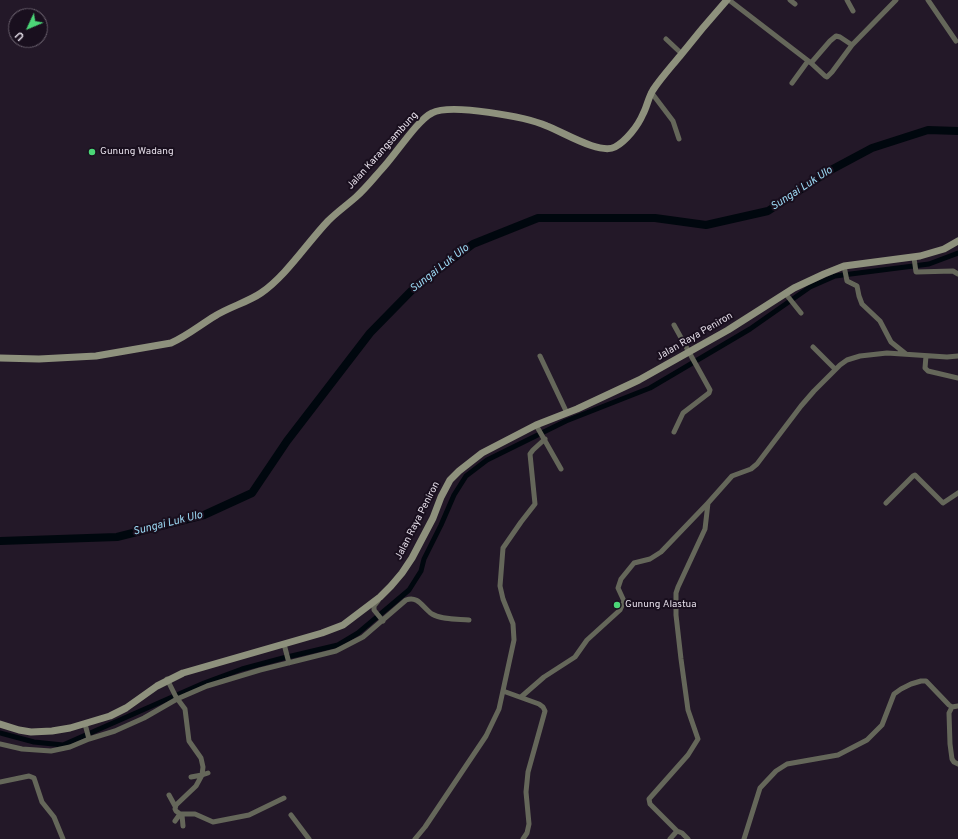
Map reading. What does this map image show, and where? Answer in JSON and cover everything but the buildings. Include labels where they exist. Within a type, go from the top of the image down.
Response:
[{"type":"main road","name":"Jalan Karangsambung","points":[[0,358],[39,360],[96,356],[171,343],[180,340],[216,315],[259,294],[281,276],[329,220],[358,195],[384,168],[419,124],[427,116],[434,112],[447,109],[457,109],[508,116],[545,125],[593,147],[610,149],[615,147],[626,139],[638,123],[651,92],[706,23],[728,0]]},
{"type":"main road","name":"Jalan Raya Peniron","points":[[0,724],[31,732],[52,731],[85,725],[110,716],[126,708],[167,679],[183,673],[285,647],[338,628],[380,597],[395,582],[409,563],[433,518],[441,497],[450,480],[482,453],[691,356],[728,330],[824,274],[914,260],[958,241]]},
{"type":"street","points":[[728,0],[827,77],[852,45],[896,0]]},
{"type":"street","points":[[790,0],[795,4]]},
{"type":"street","points":[[847,0],[854,11]]},
{"type":"street","points":[[928,0],[956,41]]},
{"type":"street","points":[[792,83],[809,62],[836,36],[852,45]]},
{"type":"street","points":[[666,39],[681,53]]},
{"type":"street","points":[[651,92],[673,121],[678,139]]},
{"type":"street","points":[[914,260],[916,272],[954,271],[958,274]]},
{"type":"street","points":[[845,270],[847,280],[857,286],[862,303],[880,321],[891,342],[906,354]]},
{"type":"street","points":[[787,296],[801,313]]},
{"type":"street","points":[[674,325],[710,386],[710,391],[683,413],[674,432]]},
{"type":"street","points":[[813,347],[835,369]]},
{"type":"street","points":[[521,697],[544,677],[572,659],[587,640],[620,610],[624,601],[618,588],[620,580],[634,562],[650,559],[661,552],[732,476],[751,469],[757,464],[802,406],[835,369],[847,360],[860,356],[887,353],[926,356],[958,356]]},
{"type":"street","points":[[540,356],[567,413]]},
{"type":"street","points":[[926,356],[925,368],[928,372],[958,378]]},
{"type":"street","points":[[538,428],[561,469]]},
{"type":"street","points":[[415,839],[425,827],[486,736],[499,709],[514,640],[513,624],[503,599],[500,586],[503,551],[507,541],[535,504],[530,454],[544,438]]},
{"type":"street","points":[[886,503],[915,475],[943,503],[958,493]]},
{"type":"street","points":[[688,839],[682,833],[677,831],[650,804],[649,799],[688,755],[698,739],[688,710],[676,615],[676,593],[705,528],[708,503]]},
{"type":"street","points":[[380,597],[374,606],[374,611],[382,620]]},
{"type":"street","points":[[0,744],[22,749],[51,751],[70,747],[89,738],[115,731],[144,718],[176,698],[208,686],[288,662],[307,659],[342,648],[363,637],[406,600],[413,598],[436,616],[469,620]]},
{"type":"street","points":[[285,647],[288,662]]},
{"type":"street","points":[[167,679],[176,698],[185,709],[189,741],[201,758],[203,767],[202,774],[196,786],[175,806]]},
{"type":"street","points":[[744,839],[760,788],[775,772],[786,764],[838,755],[867,740],[881,727],[893,696],[901,689],[921,681],[926,682],[952,707]]},
{"type":"street","points":[[503,690],[539,704],[545,711],[528,772],[526,792],[529,824],[523,839]]},
{"type":"street","points":[[952,707],[958,706]]},
{"type":"street","points":[[952,707],[949,713],[950,744],[952,759],[958,764]]},
{"type":"street","points":[[85,725],[89,738]]},
{"type":"street","points":[[191,777],[208,773]]},
{"type":"street","points":[[0,782],[29,776],[34,778],[42,802],[54,817],[63,839]]},
{"type":"street","points":[[168,795],[175,806],[176,811],[181,815],[183,826]]},
{"type":"street","points":[[176,821],[181,815],[195,814],[213,822],[222,821],[249,815],[284,798]]},
{"type":"street","points":[[291,815],[309,839]]},
{"type":"street","points":[[670,839],[677,831]]},
{"type":"waterway","name":"Sungai Luk Ulo","points":[[0,541],[117,537],[204,515],[252,493],[287,441],[370,333],[417,285],[473,244],[538,218],[655,218],[706,225],[768,211],[829,171],[872,148],[928,130],[958,131]]},
{"type":"waterway","points":[[0,733],[34,742],[63,745],[204,683],[242,669],[338,645],[358,633],[409,590],[421,571],[424,559],[454,495],[466,476],[487,460],[566,421],[650,388],[750,329],[810,287],[835,276],[929,264],[958,253]]},
{"type":"place","name":"Gunung Wadang","points":[[92,152]]},
{"type":"place","name":"Gunung Alastua","points":[[617,605]]}]
